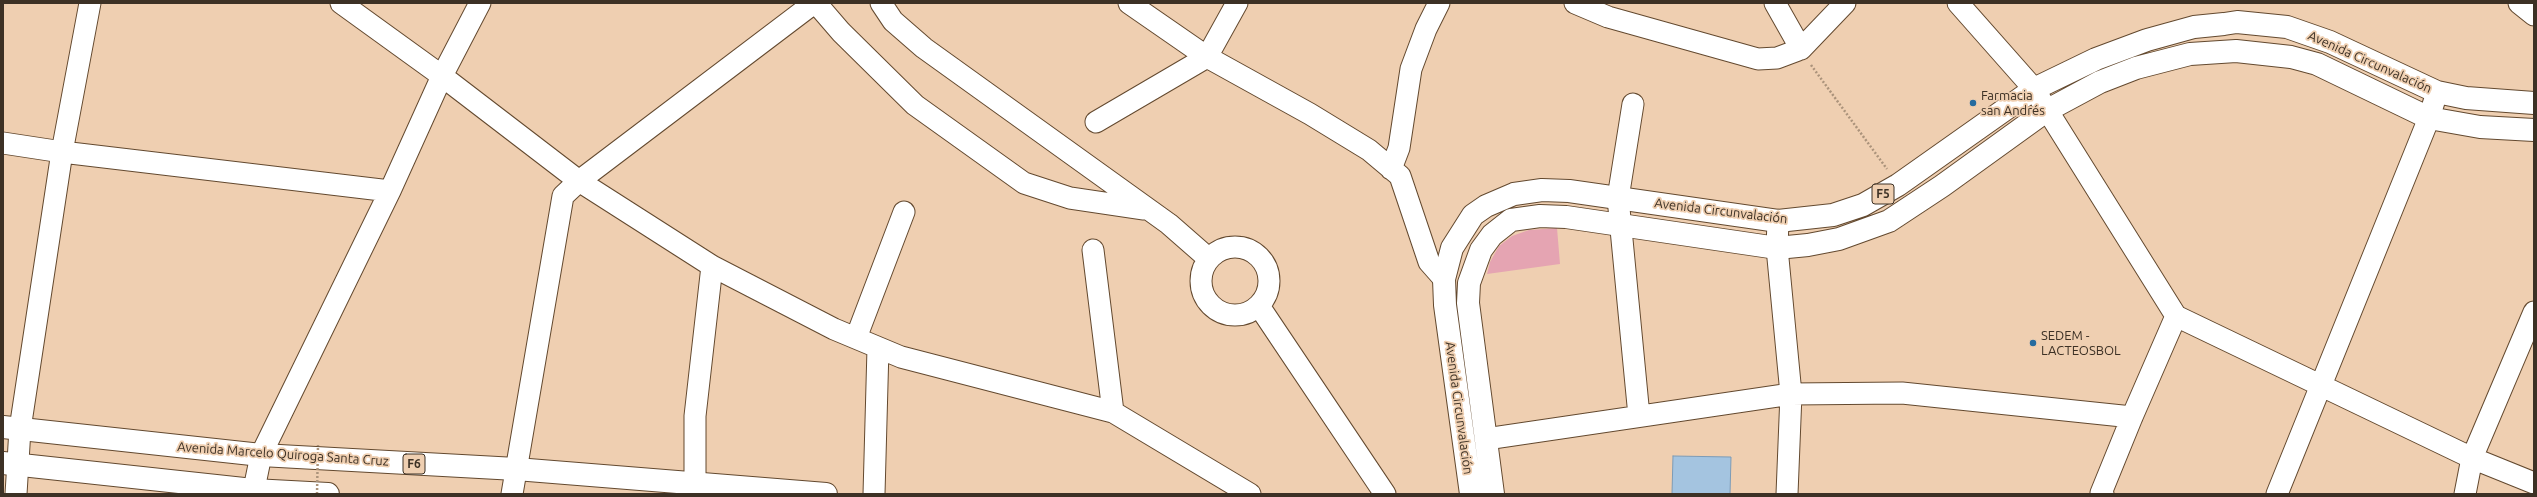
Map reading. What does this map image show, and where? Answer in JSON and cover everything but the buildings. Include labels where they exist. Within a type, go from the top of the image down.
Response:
[{"type":"highway","name":"Avenida Circunvalación","points":[[1471,494],[1445,305],[1444,279],[1452,248],[1461,232],[1473,215],[1497,200],[1514,194],[1542,190],[1569,191],[1778,221],[1833,215],[1863,205],[1898,185],[2034,89],[2096,59],[2147,40],[2194,27],[2237,22],[2287,27],[2330,42],[2437,92],[2466,98],[2534,103]]},
{"type":"highway","name":"Avenida Circunvalación","points":[[1493,494],[1468,303],[1470,283],[1481,250],[1492,235],[1511,220],[1540,216],[1566,217],[1777,248],[1808,245],[1839,239],[1889,221],[1942,186],[2046,111],[2100,82],[2136,68],[2190,54],[2236,50],[2279,55],[2317,64],[2429,118],[2480,127],[2534,130]]},
{"type":"highway","points":[[1445,305],[1468,303]]},
{"type":"highway","name":"Avenida Marcelo Quiroga Santa Cruz","points":[[12,428],[261,455],[516,469],[695,485],[826,494]]},
{"type":"highway","points":[[11,464],[253,492],[328,494]]},
{"type":"street","points":[[16,494],[11,464],[12,428],[90,3]]},
{"type":"street","points":[[341,3],[442,76],[579,181],[712,266],[856,338],[901,357],[1113,412],[1250,494]]},
{"type":"street","points":[[253,492],[261,455],[390,191],[442,76],[480,3]]},
{"type":"street","points":[[512,494],[563,196],[579,181],[815,3],[841,32],[915,105],[1024,183],[1070,198],[1148,209]]},
{"type":"street","points":[[881,3],[893,21],[924,48],[1148,209],[1209,259]]},
{"type":"street","points":[[1129,3],[1207,57],[1310,114],[1369,150],[1400,176],[1429,262],[1444,279]]},
{"type":"street","points":[[1096,122],[1207,57],[1237,3]]},
{"type":"street","points":[[1391,169],[1399,148],[1411,69],[1426,29],[1439,3]]},
{"type":"street","points":[[1575,3],[1608,17],[1758,59],[1778,58],[1801,50],[1845,3]]},
{"type":"street","points":[[1775,3],[1801,50]]},
{"type":"street","points":[[1958,3],[2034,89],[2046,111],[2176,316],[2472,458],[2534,483]]},
{"type":"street","points":[[2518,3],[2534,15]]},
{"type":"street","points":[[2277,494],[2429,118],[2437,92]]},
{"type":"street","points":[[1633,104],[1618,198],[1639,416]]},
{"type":"street","points":[[3,143],[62,152],[390,191]]},
{"type":"street","points":[[856,338],[904,212]]},
{"type":"street","points":[[1778,221],[1777,248],[1791,394],[1787,494]]},
{"type":"street","points":[[1239,247],[1259,256],[1266,265],[1269,286],[1266,297],[1259,306],[1250,313],[1238,316],[1227,315],[1216,310],[1208,302],[1201,286],[1203,269],[1209,259],[1228,248],[1239,247]]},
{"type":"street","points":[[1093,250],[1113,412]]},
{"type":"street","points":[[695,485],[695,416],[712,266]]},
{"type":"street","points":[[1259,306],[1385,494]]},
{"type":"street","points":[[2465,494],[2472,458],[2534,312]]},
{"type":"street","points":[[2103,494],[2101,493],[2132,417],[2176,316]]},
{"type":"street","points":[[874,494],[878,348]]},
{"type":"street","points":[[1486,439],[1791,394],[1902,393],[2132,417]]},
{"type":"path","points":[[1801,50],[1898,185]]},
{"type":"path","points":[[317,494],[318,445]]},
{"type":"shaded area","points":[[1557,228],[1560,264],[1487,274],[1490,262],[1499,246],[1512,236],[1529,230]]},
{"type":"place","name":"Farmacia san Andrés","points":[[1973,103]]},
{"type":"place","name":"SEDEM - LACTEOSBOL","points":[[2033,343]]}]
